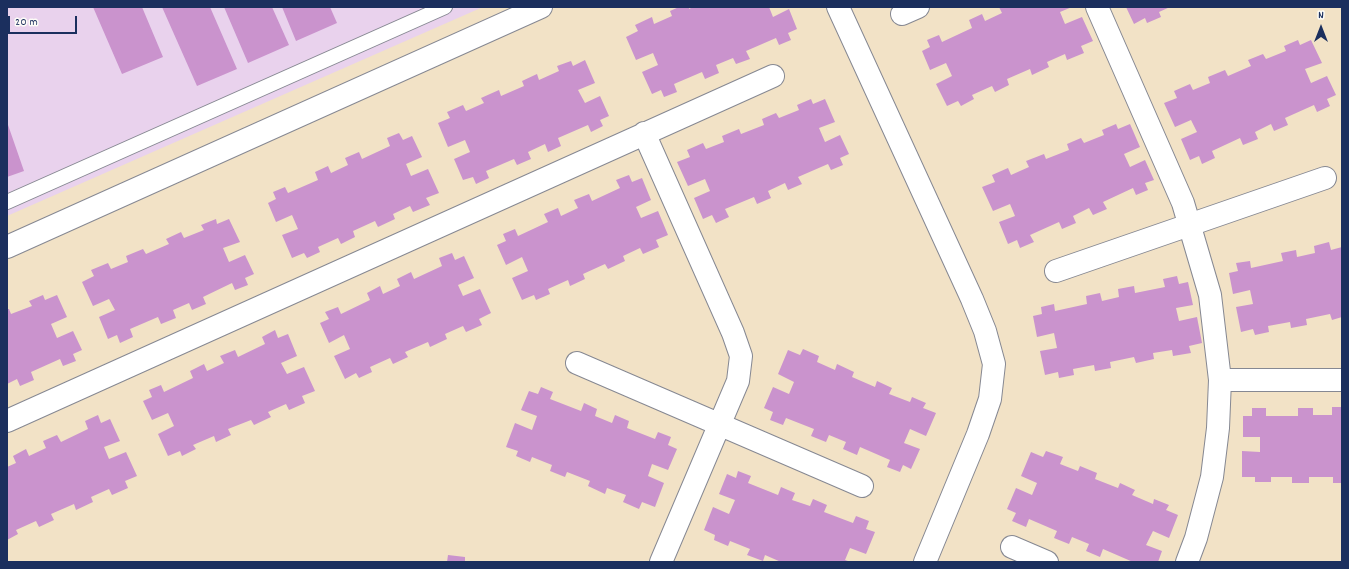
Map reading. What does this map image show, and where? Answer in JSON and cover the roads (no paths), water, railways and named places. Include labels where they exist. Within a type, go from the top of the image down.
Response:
[{"type":"street","points":[[7,247],[541,7]]},
{"type":"street","points":[[838,7],[972,299],[985,331],[994,364],[990,399],[978,434],[925,562]]},
{"type":"street","points":[[1097,7],[1183,203],[1210,295],[1220,380],[1218,428],[1212,476],[1196,538],[1187,562]]},
{"type":"street","points":[[7,421],[773,76]]},
{"type":"street","points":[[644,133],[733,333],[741,356],[738,381],[661,562]]},
{"type":"street","points":[[1056,271],[1325,178]]},
{"type":"street","points":[[576,363],[862,486]]},
{"type":"street","points":[[1220,380],[1342,380]]},
{"type":"street","points":[[1012,547],[1047,562]]},
{"type":"lane","points":[[7,202],[445,7]]}]
